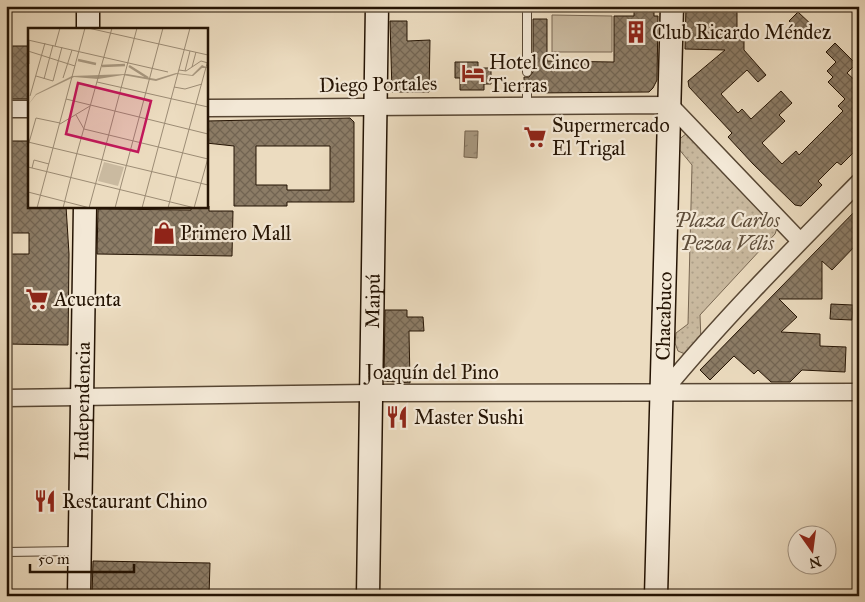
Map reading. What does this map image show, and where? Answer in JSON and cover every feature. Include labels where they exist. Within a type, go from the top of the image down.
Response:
[{"type":"street","points":[[88,6],[88,28]]},
{"type":"street","name":"Maipú","points":[[368,596],[376,6]]},
{"type":"street","name":"Chacabuco","points":[[656,596],[672,6]]},
{"type":"street","name":"Diego Portales","points":[[208,108],[375,105],[527,99],[670,105]]},
{"type":"street","points":[[670,105],[800,241]]},
{"type":"street","points":[[6,109],[28,109]]},
{"type":"street","points":[[663,392],[688,361],[800,241],[859,182]]},
{"type":"street","name":"Independencia","points":[[79,596],[86,208]]},
{"type":"street","name":"Joaquín del Pino","points":[[6,398],[371,393],[859,392]]},
{"type":"lane","points":[[527,6],[527,72]]},
{"type":"lane","points":[[6,552],[80,550]]},
{"type":"green space","points":[[552,15],[612,16],[612,52],[552,52]]},
{"type":"green space","name":"Plaza Carlos Pezoa Vélis","points":[[687,133],[777,228],[775,234],[700,315],[701,341],[687,355],[678,351],[675,343],[676,333],[688,324],[692,165],[678,148],[677,141]]},
{"type":"water","points":[[465,131],[478,131],[477,158],[464,157]]},
{"type":"building","points":[[634,6],[654,6],[654,16],[658,16],[657,80],[649,92],[533,93],[529,88],[524,88],[524,77],[529,77],[533,72],[533,19],[547,19],[547,61],[614,62],[614,16],[634,16]]},
{"type":"building","points":[[686,6],[737,6],[737,30],[744,30],[744,50],[766,75],[758,82],[747,70],[721,94],[738,113],[742,109],[751,119],[781,91],[792,103],[779,115],[785,121],[762,143],[782,164],[796,151],[799,155],[843,111],[838,106],[845,99],[828,82],[833,77],[827,71],[836,62],[826,52],[835,43],[856,64],[847,73],[859,84],[859,147],[841,165],[837,162],[818,181],[822,185],[801,206],[795,205],[753,164],[728,137],[732,133],[689,87],[688,81],[725,50],[685,49]]},
{"type":"building","points":[[798,12],[814,27],[805,36],[789,21]]},
{"type":"building","points":[[390,21],[407,21],[407,41],[430,40],[429,92],[392,92]]},
{"type":"building","points":[[12,46],[28,46],[28,99],[6,99],[6,80],[12,80]]},
{"type":"building","name":"Hotel Cinco Tierras","points":[[455,62],[478,62],[478,68],[491,68],[491,84],[484,84],[484,90],[460,90],[460,78],[455,78]]},
{"type":"building","points":[[350,118],[354,122],[354,202],[287,202],[287,206],[234,206],[234,146],[208,143],[208,121]],"holes":[[[256,146],[330,146],[330,190],[287,190],[287,185],[256,185]]]},
{"type":"building","points":[[6,141],[28,141],[28,208],[66,208],[69,254],[68,345],[6,344],[6,254],[29,254],[29,233],[6,233]]},
{"type":"building","name":"Primero Mall","points":[[209,206],[209,211],[233,211],[232,256],[97,254],[98,209],[191,210],[191,208],[208,208]]},
{"type":"building","points":[[859,207],[859,242],[832,270],[822,261],[822,299],[779,299],[797,317],[781,332],[820,334],[820,346],[846,347],[845,372],[802,370],[790,382],[771,382],[758,370],[754,374],[734,356],[710,380],[700,370]]},
{"type":"building","points":[[831,304],[853,305],[852,320],[830,319]]},
{"type":"building","points":[[385,310],[407,310],[407,317],[423,317],[424,331],[409,331],[410,383],[384,381]]},
{"type":"building","points":[[93,561],[210,563],[209,596],[92,596]]},
{"type":"place","name":"Club Ricardo Méndez","points":[[636,32]]},
{"type":"place","name":"Hotel Cinco Tierras","points":[[473,73]]},
{"type":"place","name":"Supermercado El Trigal","points":[[535,137]]},
{"type":"place","name":"Primero Mall","points":[[164,233]]},
{"type":"place","name":"Acuenta","points":[[37,299]]},
{"type":"place","name":"Master Sushi","points":[[397,417]]},
{"type":"place","name":"Restaurant Chino","points":[[45,501]]}]
